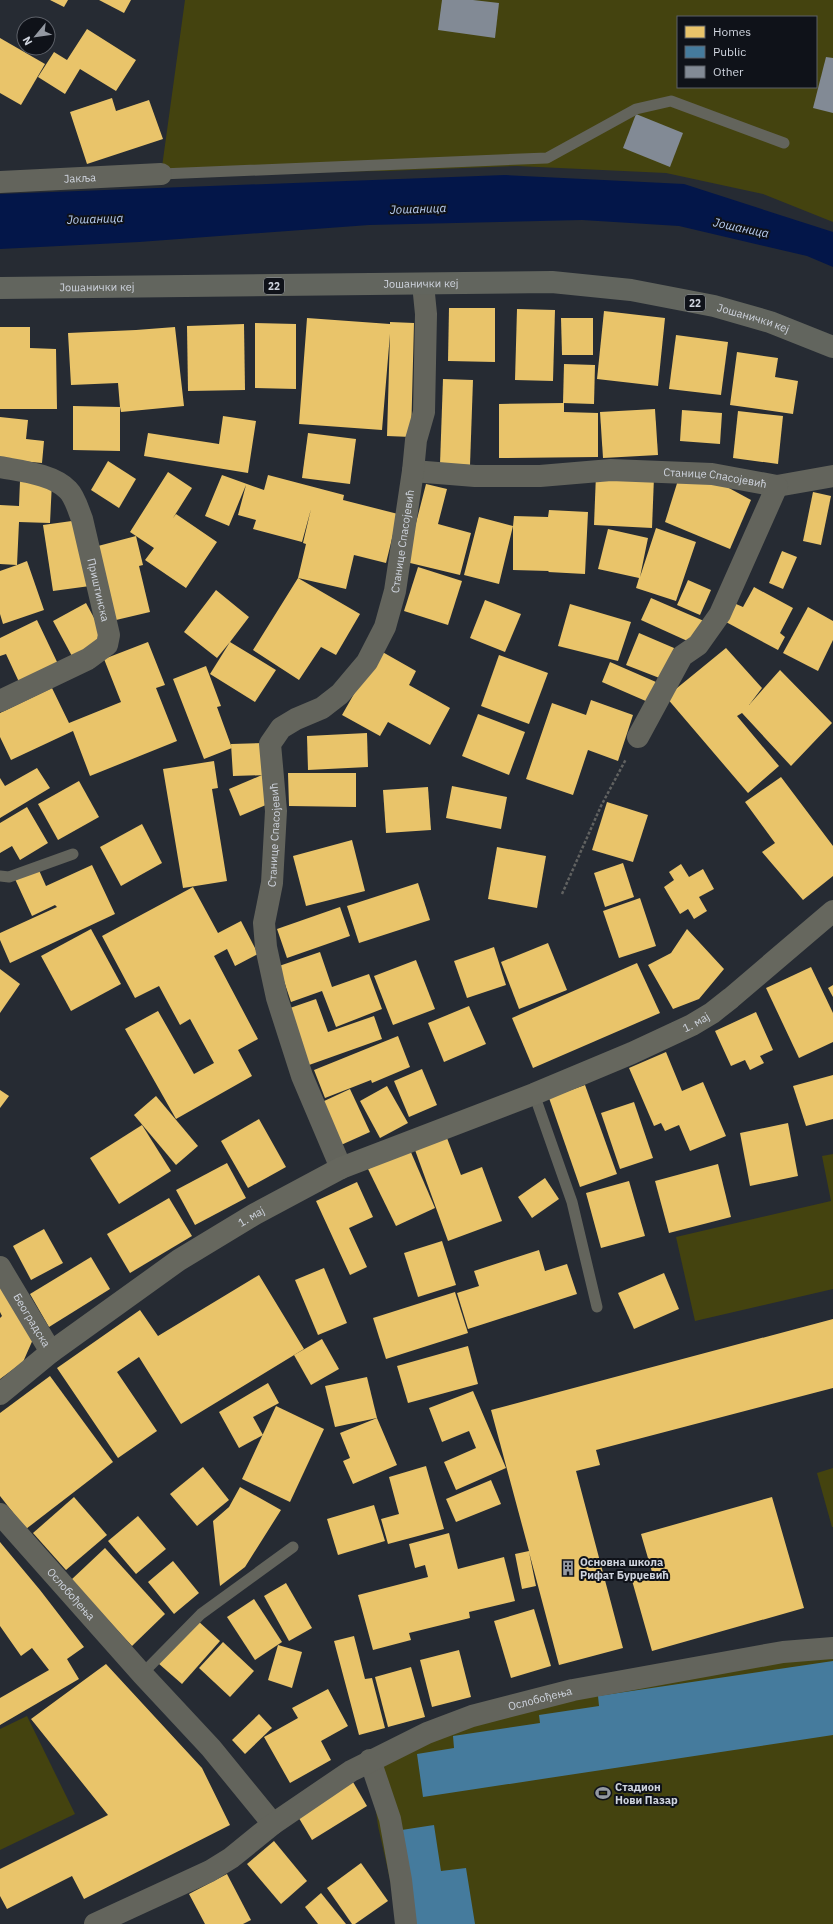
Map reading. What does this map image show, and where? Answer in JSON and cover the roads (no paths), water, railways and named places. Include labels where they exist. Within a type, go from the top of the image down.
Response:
[{"type":"main road","name":"Јошанички кеј","points":[[0,288],[552,282],[630,290],[714,306],[770,322],[833,346]]},
{"type":"street","name":"Јакља","points":[[0,182],[161,174]]},
{"type":"street","name":"Станице Спасојевић","points":[[340,1168],[302,1076],[277,998],[266,947],[264,923],[272,883],[276,811],[270,744],[281,728],[296,719],[322,708],[340,694],[367,662],[385,627],[395,591],[413,471],[416,440],[424,412],[426,314],[423,284]]},
{"type":"street","name":"Приштинска","points":[[0,467],[32,473],[55,481],[68,490],[76,502],[82,519],[108,634],[107,645],[88,659],[0,701]]},
{"type":"street","name":"Станице Спасојевић","points":[[413,471],[475,476],[540,476],[611,470],[712,474],[777,486],[833,476]]},
{"type":"street","name":"Станице Спасојевић","points":[[638,737],[682,656],[698,645],[720,614],[777,486]]},
{"type":"street","name":"1. мај","points":[[0,1394],[51,1352],[179,1260],[255,1214],[340,1168],[534,1094],[632,1053],[702,1019],[731,998],[833,911]]},
{"type":"street","name":"Београдска","points":[[0,1267],[51,1352]]},
{"type":"street","name":"Ослобођења","points":[[0,1514],[142,1674],[211,1748],[273,1824]]},
{"type":"street","name":"Ослобођења","points":[[95,1924],[210,1871],[231,1858],[273,1824],[351,1771],[370,1760],[427,1733],[472,1716],[573,1690],[783,1652],[833,1648]]},
{"type":"street","points":[[370,1760],[390,1819],[406,1924]]},
{"type":"lane","points":[[161,174],[547,158],[636,109],[671,101],[784,143]]},
{"type":"lane","points":[[0,876],[9,877],[73,854]]},
{"type":"lane","points":[[534,1094],[572,1202],[597,1307]]},
{"type":"lane","points":[[142,1674],[201,1614],[293,1547]]},
{"type":"water","name":"Јошаница","points":[[505,175],[684,184],[833,232],[833,267],[807,256],[679,226],[582,220],[369,225],[139,242],[0,249],[0,194]]},
{"type":"place","name":"Основна школа Рифат Бурџевић","points":[[568,1568]]},
{"type":"place","name":"Стадион Нови Пазар","points":[[603,1793]]}]
